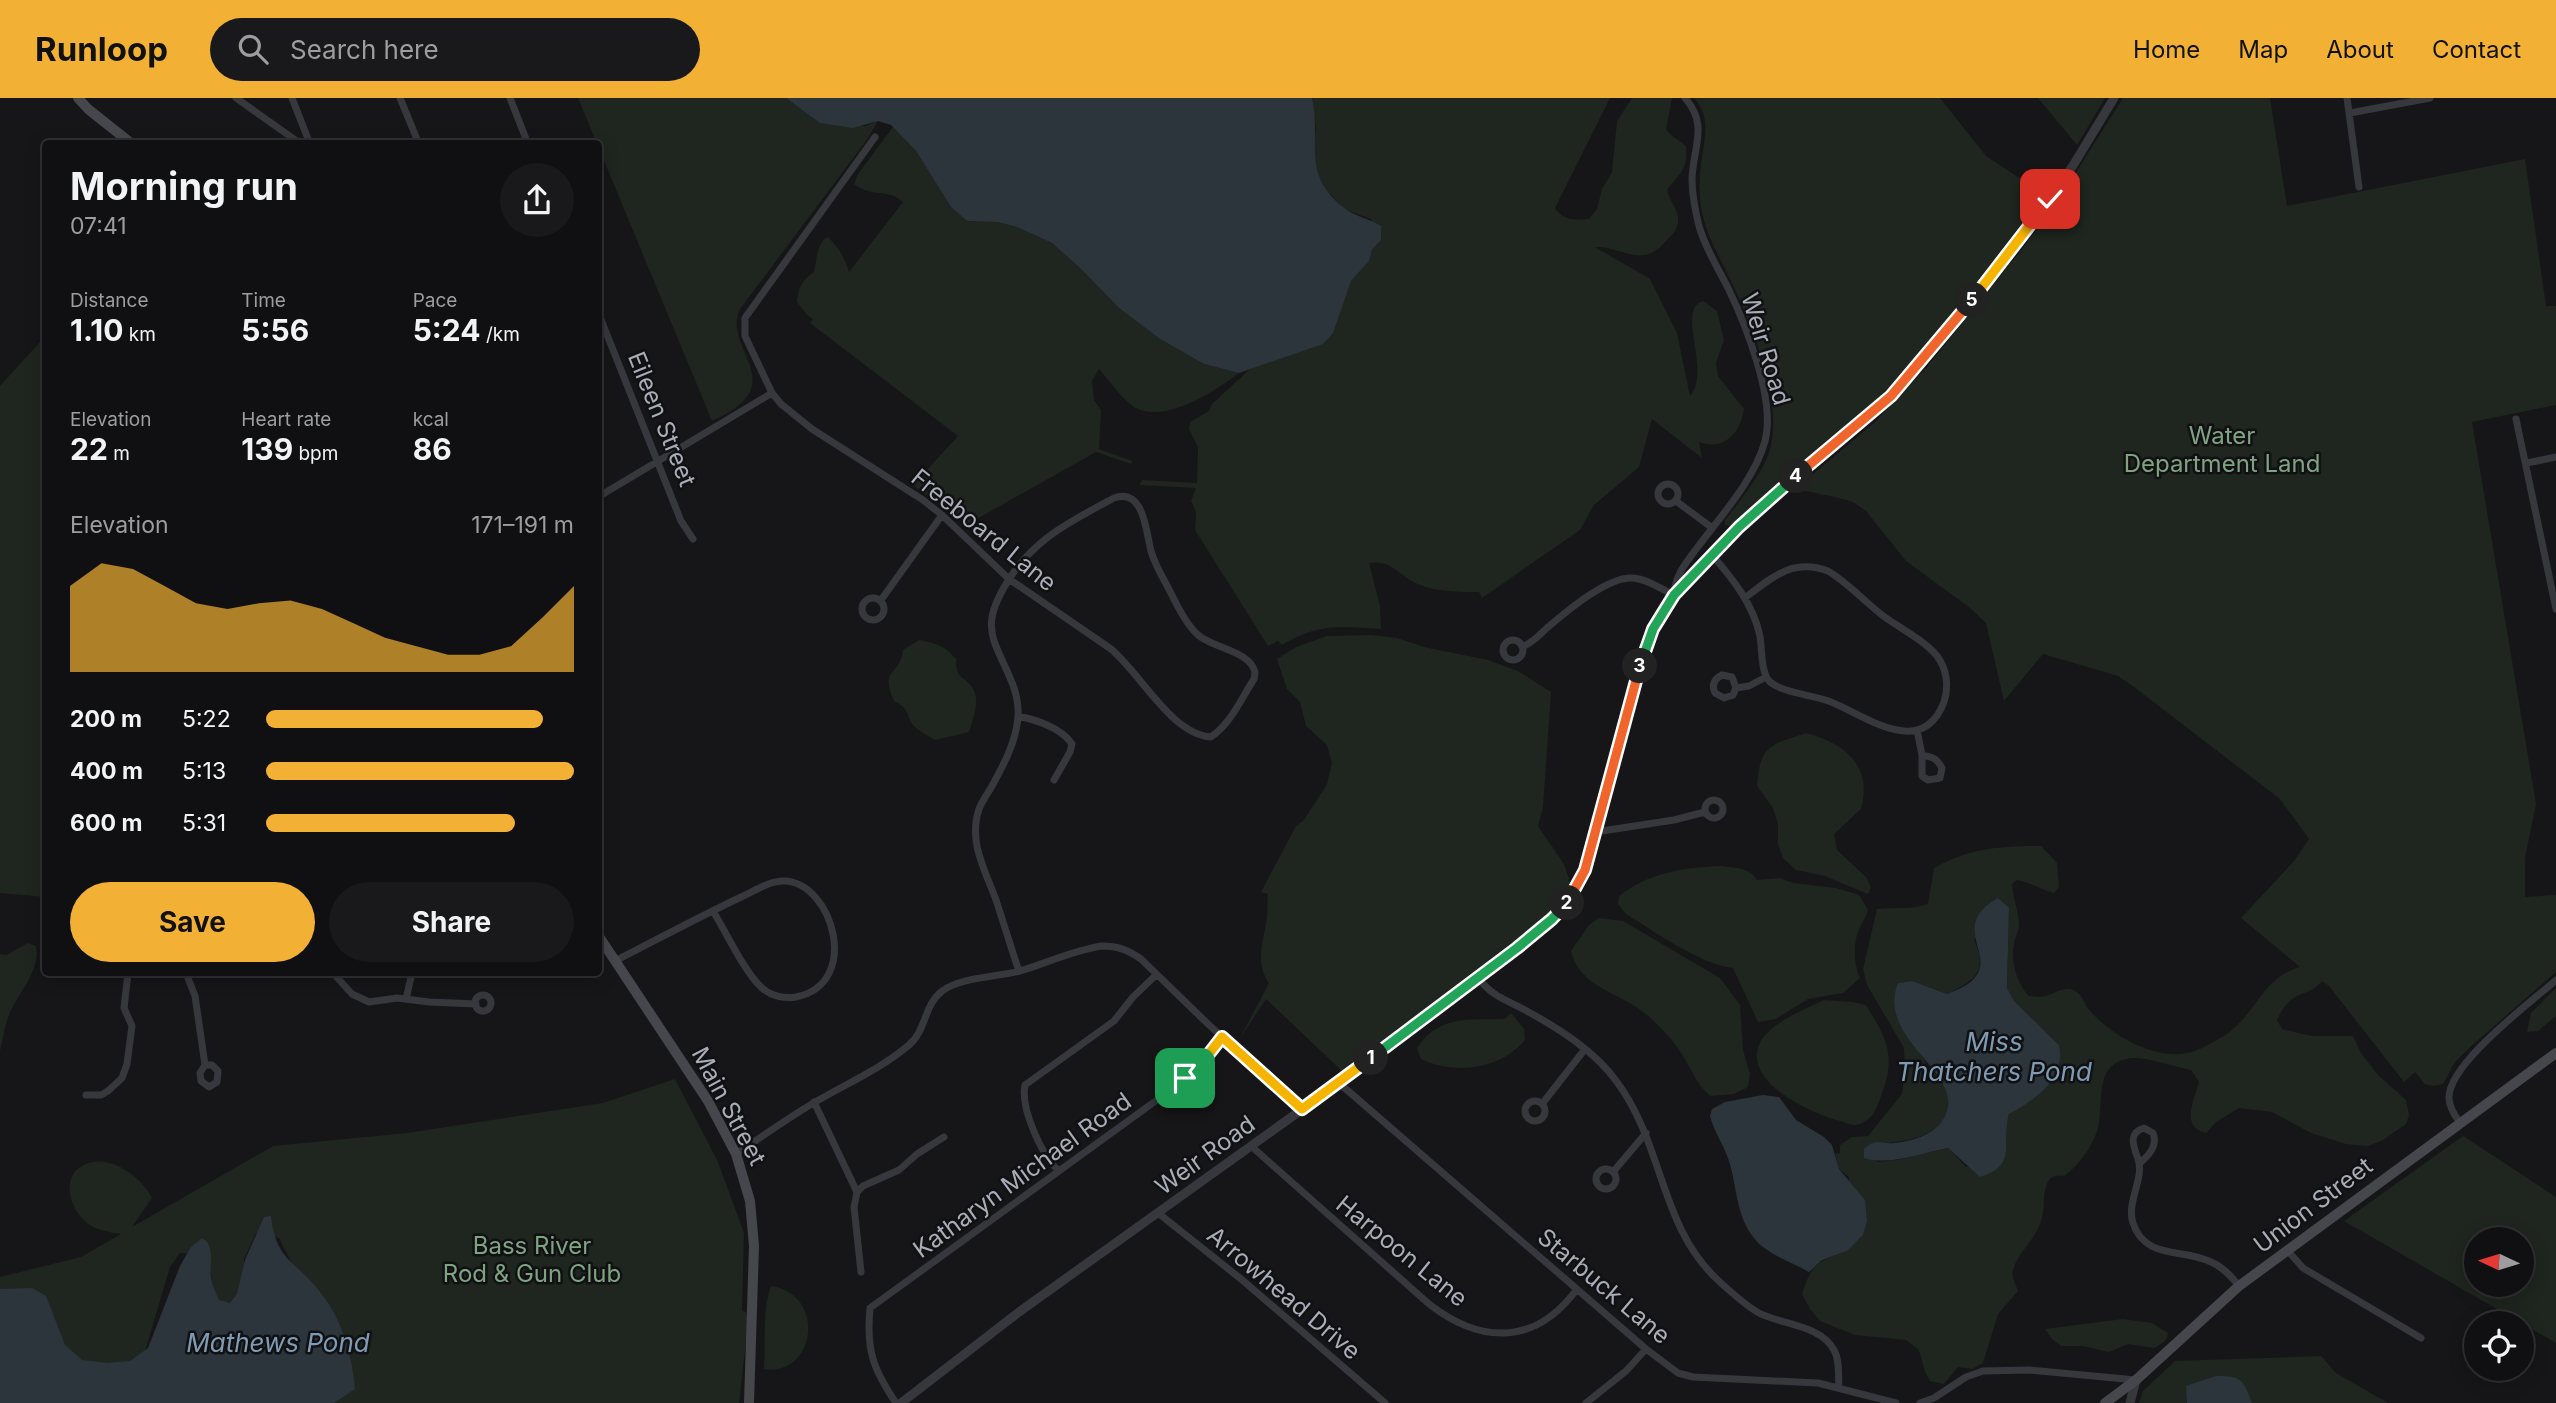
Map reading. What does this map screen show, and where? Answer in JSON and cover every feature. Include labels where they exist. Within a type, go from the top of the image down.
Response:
[{"type":"main road","points":[[78,98],[127,140]]},
{"type":"main road","name":"Main Street","points":[[602,942],[708,1101],[736,1154],[750,1200],[754,1246],[749,1403]]},
{"type":"main road","name":"Union Street","points":[[2105,1403],[2136,1380],[2239,1286],[2556,1053]]},
{"type":"street","points":[[236,98],[295,140]]},
{"type":"street","points":[[292,98],[308,140]]},
{"type":"street","points":[[400,98],[417,140]]},
{"type":"street","points":[[510,98],[526,140]]},
{"type":"street","name":"Weir Road","points":[[1674,595],[1678,576],[1711,527],[1734,499],[1762,453],[1768,430],[1765,396],[1742,320],[1699,227],[1692,178],[1699,123],[1685,98]]},
{"type":"street","name":"Weir Road","points":[[898,1403],[1019,1312],[1339,1083],[1540,929],[1568,902],[1585,870],[1647,646],[1661,613],[1674,595],[1765,503],[1884,402],[1916,369],[2050,199],[2114,98]]},
{"type":"street","points":[[2347,98],[2359,187]]},
{"type":"street","points":[[2350,114],[2430,98]]},
{"type":"street","name":"Freeboard Lane","points":[[876,137],[746,315],[745,336],[772,393],[781,404],[812,429],[923,500],[1009,579],[1123,658],[1157,701],[1192,732],[1211,737],[1230,720],[1254,679],[1254,667],[1247,658],[1218,647],[1198,635],[1184,617],[1155,562],[1139,506],[1129,497],[1121,495],[1114,498],[1052,533],[1017,565],[1009,579]]},
{"type":"street","name":"Eileen Street","points":[[602,322],[681,521],[693,539]]},
{"type":"street","points":[[602,495],[772,393]]},
{"type":"street","points":[[2516,419],[2556,610]]},
{"type":"street","points":[[2527,463],[2556,457]]},
{"type":"street","points":[[1676,501],[1711,527]]},
{"type":"street","points":[[881,600],[942,515]]},
{"type":"street","points":[[1712,555],[1745,598],[1759,635],[1766,677],[1773,684],[1824,699],[1882,727],[1894,730],[1917,730],[1932,720],[1943,704],[1946,680],[1942,663],[1931,650],[1882,615],[1843,581],[1820,568],[1801,566],[1783,572],[1745,598]]},
{"type":"street","points":[[1522,647],[1537,639],[1549,626],[1614,581],[1631,578],[1642,580],[1674,595]]},
{"type":"street","points":[[1009,579],[994,606],[991,629],[1014,688],[1018,716],[1008,757],[979,808],[975,844],[1018,971]]},
{"type":"street","points":[[1736,688],[1749,686],[1766,677]]},
{"type":"street","points":[[1018,716],[1040,721],[1069,739],[1072,744],[1054,780]]},
{"type":"street","points":[[1917,730],[1922,755]]},
{"type":"street","points":[[1595,832],[1674,820],[1705,812]]},
{"type":"street","points":[[615,961],[713,911],[771,883],[782,881],[801,885],[820,905],[833,934],[836,952],[831,970],[821,984],[805,994],[793,997],[772,994],[757,982],[713,911]]},
{"type":"street","points":[[736,1154],[814,1102],[910,1045],[919,1036],[928,1011],[942,992],[981,978],[1018,971],[1102,946],[1115,946],[1133,954],[1302,1109]]},
{"type":"street","points":[[1059,1171],[1048,1161],[1026,1108],[1023,1096],[1025,1085],[1028,1080],[1114,1021],[1133,997],[1156,975]]},
{"type":"street","points":[[86,1095],[101,1095],[108,1091],[122,1078],[127,1064],[132,1026],[124,1007],[128,976]]},
{"type":"street","points":[[187,976],[195,996],[205,1065]]},
{"type":"street","points":[[335,976],[358,998],[369,1002],[406,999],[476,1003]]},
{"type":"street","points":[[406,999],[411,976]]},
{"type":"street","points":[[1478,978],[1489,992],[1535,1016],[1585,1049],[1615,1079],[1646,1132],[1677,1226],[1698,1260],[1721,1283],[1757,1311],[1809,1330],[1828,1342],[1837,1357],[1839,1387]]},
{"type":"street","points":[[2460,1123],[2449,1099],[2449,1091],[2462,1067],[2487,1041],[2556,980]]},
{"type":"street","name":"Katharyn Michael Road","points":[[898,1403],[879,1376],[870,1352],[870,1308],[1179,1084],[1201,1064],[1222,1037]]},
{"type":"street","points":[[1542,1104],[1585,1049]]},
{"type":"street","name":"Starbuck Lane","points":[[1339,1083],[1646,1349],[1678,1373],[1693,1377],[1785,1380],[1839,1387],[1896,1403]]},
{"type":"street","points":[[814,1102],[857,1192]]},
{"type":"street","points":[[2140,1163],[2152,1151],[2155,1138],[2153,1133],[2144,1128],[2139,1129],[2133,1136],[2140,1163],[2131,1213],[2133,1223],[2143,1240],[2157,1250],[2210,1261],[2228,1273],[2239,1286]]},
{"type":"street","points":[[1613,1172],[1646,1132]]},
{"type":"street","points":[[861,1272],[854,1207],[857,1192],[863,1186],[899,1170],[916,1154],[944,1137]]},
{"type":"street","name":"Harpoon Lane","points":[[1251,1146],[1450,1320],[1489,1333],[1524,1330],[1559,1311],[1577,1289]]},
{"type":"street","name":"Arrowhead Drive","points":[[1158,1213],[1241,1279],[1385,1403]]},
{"type":"street","points":[[2288,1251],[2303,1268],[2421,1338]]},
{"type":"street","points":[[1586,1403],[1626,1371],[1646,1349]]},
{"type":"street","points":[[1920,1403],[1934,1398],[1966,1377],[1983,1371],[2029,1370],[2136,1380],[2130,1403]]},
{"type":"green space","points":[[578,98],[786,98],[821,123],[865,126],[878,121],[866,141],[740,309],[738,334],[753,381],[750,392],[741,403],[712,421],[602,156],[602,140],[595,140]]},
{"type":"green space","points":[[1312,98],[1610,98],[1555,208],[1570,219],[1579,220],[1589,219],[1597,209],[1602,189],[1612,172],[1617,121],[1632,98],[1672,98],[1666,129],[1686,146],[1686,161],[1682,171],[1667,190],[1678,217],[1676,229],[1658,249],[1649,254],[1633,255],[1595,247],[1650,279],[1677,333],[1690,396],[1696,385],[1697,372],[1692,328],[1695,306],[1703,301],[1717,311],[1724,340],[1716,363],[1718,376],[1744,409],[1739,426],[1729,438],[1716,444],[1699,442],[1702,458],[1652,419],[1639,467],[1594,505],[1580,530],[1482,598],[1479,592],[1425,587],[1384,563],[1369,563],[1380,606],[1381,629],[1318,629],[1282,645],[1278,641],[1268,646],[1195,530],[1196,512],[1191,501],[1196,488],[1139,485],[1142,480],[1197,483],[1198,447],[1189,429],[1190,422],[1209,411],[1212,404],[1250,369],[1323,343],[1351,281],[1381,240],[1371,219],[1344,209],[1320,183],[1313,156],[1316,129]]},
{"type":"green space","points":[[1694,98],[1940,98],[1986,156],[2044,194],[1963,300],[1883,394],[1730,526],[1725,525],[1725,520],[1753,483],[1767,458],[1772,439],[1773,417],[1771,394],[1758,347],[1703,217],[1700,180],[1705,121]]},
{"type":"green space","points":[[2038,98],[2105,98],[2077,145]]},
{"type":"green space","name":"Water Department Land","points":[[2123,98],[2270,98],[2287,206],[2525,159],[2546,306],[2556,306],[2556,405],[2472,422],[2536,804],[2525,858],[2525,897],[2556,895],[2556,972],[2470,1047],[2455,1062],[2443,1084],[2432,1086],[2425,1084],[2415,1072],[2404,1082],[2329,986],[2322,981],[2289,1002],[2277,1020],[2282,1029],[2311,1036],[2353,1036],[2361,1053],[2378,1075],[2406,1100],[2409,1115],[2406,1124],[2383,1140],[2368,1146],[2346,1144],[2311,1133],[2272,1112],[2239,1108],[2216,1122],[2206,1133],[2198,1130],[2191,1119],[2192,1104],[2199,1082],[2191,1070],[2138,1058],[2119,1061],[2106,1075],[2098,1128],[2089,1148],[2070,1172],[2064,1176],[2052,1177],[2047,1184],[2039,1226],[2013,1270],[2018,1291],[1998,1314],[1983,1363],[1972,1369],[1958,1367],[1944,1384],[1930,1381],[1919,1350],[1906,1340],[1855,1335],[1820,1321],[1802,1294],[1817,1265],[1847,1251],[1849,1177],[1839,1169],[1835,1154],[1840,1153],[1840,1145],[1852,1137],[1868,1136],[1902,1094],[1904,1048],[1867,985],[1863,969],[1877,909],[1909,908],[1928,904],[1934,868],[1960,856],[1999,848],[2041,846],[2057,863],[2059,887],[2054,893],[2022,881],[2017,880],[2012,884],[2019,926],[2013,958],[2021,985],[2029,996],[2043,997],[2071,989],[2101,1022],[2114,1032],[2158,1052],[2188,1053],[2227,1034],[2243,1019],[2270,985],[2300,967],[2241,918],[2294,861],[2309,839],[2280,799],[2118,676],[2043,654],[2004,701],[1986,623],[1906,561],[1866,511],[1853,502],[1806,491],[1793,491],[1876,421],[1926,368],[2023,248],[2063,193]],"holes":[[[2009,908],[2007,988],[2014,1001],[2059,1045],[2043,1089],[2009,1114],[2004,1137],[2006,1154],[1966,1167],[1948,1148],[1877,1162],[1872,1143],[1913,1139],[1926,1134],[1937,1127],[1945,1117],[1948,1105],[1945,1086],[1926,1064],[1920,1052],[1898,983],[1911,981],[1947,994],[1965,985],[1979,968],[1980,960],[1974,940]]]},
{"type":"green space","points":[[893,127],[916,151],[951,207],[967,221],[998,222],[1017,227],[1052,243],[1119,308],[1160,339],[1204,364],[1239,373],[1203,397],[1159,412],[1145,411],[1133,406],[1099,369],[1092,381],[1094,400],[1101,410],[1099,449],[1132,461],[1131,464],[1096,452],[966,525],[913,485],[958,436],[810,323],[813,319],[797,302],[801,285],[814,272],[819,248],[824,240],[828,237],[835,245],[849,272],[903,202],[891,195],[868,191],[854,184],[858,174]]},
{"type":"green space","points":[[42,343],[42,897],[0,893],[0,386]]},
{"type":"green space","points":[[1371,635],[1397,638],[1424,647],[1488,660],[1518,671],[1551,692],[1543,807],[1538,826],[1564,864],[1570,882],[1562,898],[1539,922],[1342,1071],[1266,999],[1239,1040],[1269,983],[1264,975],[1261,959],[1268,894],[1261,892],[1296,826],[1304,820],[1327,784],[1332,763],[1327,745],[1306,726],[1300,702],[1287,689],[1277,659],[1296,647],[1327,636]]},
{"type":"green space","points":[[919,640],[948,651],[956,659],[959,674],[975,692],[976,703],[969,732],[935,740],[915,727],[905,710],[894,701],[889,677],[898,665],[903,650]]},
{"type":"green space","points":[[1806,733],[1820,737],[1843,750],[1859,768],[1864,794],[1861,809],[1834,834],[1837,850],[1866,877],[1871,887],[1868,894],[1825,876],[1796,870],[1783,858],[1778,844],[1778,824],[1773,808],[1757,786],[1758,773],[1764,755],[1775,744]]},
{"type":"green space","points":[[1721,866],[1746,870],[1757,880],[1780,878],[1793,883],[1836,888],[1859,895],[1868,910],[1855,943],[1855,961],[1860,978],[1843,993],[1808,999],[1776,1019],[1758,1022],[1733,968],[1707,961],[1678,946],[1626,914],[1618,904],[1619,896],[1655,877],[1681,870]]},
{"type":"green space","points":[[1599,918],[1623,921],[1720,978],[1740,1005],[1743,1050],[1750,1074],[1748,1087],[1734,1094],[1710,1096],[1698,1082],[1676,1045],[1657,1024],[1637,1007],[1603,989],[1583,974],[1571,951],[1589,925]]},
{"type":"green space","points":[[28,943],[36,946],[35,965],[8,1018],[0,1051],[0,954],[6,955]]},
{"type":"green space","points":[[2556,988],[2556,1016],[2538,1031],[2527,1032],[2531,1013]]},
{"type":"green space","points":[[1824,1000],[1866,1005],[1886,1042],[1889,1064],[1884,1089],[1870,1118],[1859,1124],[1852,1125],[1813,1112],[1783,1095],[1761,1072],[1757,1059],[1759,1045],[1770,1030],[1787,1018]]},
{"type":"green space","points":[[1511,1013],[1524,1029],[1525,1040],[1503,1058],[1476,1067],[1462,1068],[1421,1059],[1417,1048],[1435,1029],[1456,1021],[1505,1019]]},
{"type":"green space","name":"Bass River Rod & Gun Club","points":[[675,1079],[718,1162],[744,1233],[742,1311],[746,1312],[748,1323],[739,1403],[334,1403],[352,1371],[347,1345],[326,1323],[302,1284],[279,1238],[256,1233],[244,1259],[244,1276],[253,1318],[214,1301],[211,1273],[201,1254],[180,1253],[170,1267],[144,1355],[111,1375],[0,1322],[0,1277],[81,1257],[121,1234],[90,1225],[74,1206],[70,1182],[79,1168],[89,1163],[111,1163],[131,1174],[147,1190],[152,1198],[132,1227],[273,1146],[407,1133],[603,1103]]},
{"type":"green space","points":[[2463,1136],[2556,1197],[2556,1343],[2534,1330],[2534,1311],[2500,1311],[2476,1297],[2534,1297],[2534,1227],[2464,1227],[2464,1290],[2344,1221]]},
{"type":"green space","points":[[771,1286],[789,1292],[801,1303],[807,1318],[808,1334],[804,1348],[795,1361],[782,1368],[764,1369],[765,1315]]},
{"type":"green space","points":[[2123,1319],[2152,1323],[2168,1333],[2166,1339],[2154,1348],[2128,1344],[2109,1352],[2083,1346],[2061,1346],[2045,1329]]},
{"type":"green space","points":[[2321,1356],[2336,1373],[2388,1403],[2139,1403],[2143,1391],[2175,1361]]},
{"type":"water","points":[[786,98],[1312,98],[1315,157],[1321,181],[1347,210],[1381,226],[1381,240],[1372,250],[1369,261],[1351,281],[1333,333],[1323,344],[1239,373],[1204,364],[1160,339],[1119,308],[1052,243],[1017,227],[998,222],[967,221],[951,207],[916,151],[891,125],[878,121],[853,128],[820,123]]},
{"type":"water","name":"Miss Thatchers Pond","points":[[1998,898],[2009,908],[2007,988],[2014,1001],[2059,1045],[2058,1068],[2053,1078],[2039,1095],[2009,1114],[2004,1160],[1992,1172],[1980,1177],[1948,1148],[1896,1160],[1864,1158],[1864,1149],[1870,1144],[1902,1142],[1928,1134],[1945,1115],[1948,1106],[1947,1092],[1906,1035],[1898,1019],[1894,1002],[1898,983],[1912,981],[1947,994],[1968,984],[1977,974],[1980,964],[1976,920],[1983,909]]},
{"type":"water","points":[[1763,1095],[1779,1097],[1796,1120],[1832,1145],[1839,1169],[1865,1200],[1867,1221],[1863,1235],[1847,1251],[1822,1260],[1809,1272],[1766,1249],[1748,1229],[1740,1211],[1729,1161],[1710,1116],[1712,1109],[1725,1102]]},
{"type":"water","name":"Mathews Pond","points":[[271,1216],[277,1243],[282,1252],[328,1302],[340,1325],[355,1389],[334,1403],[0,1403],[0,1289],[32,1288],[46,1296],[65,1345],[82,1360],[107,1363],[130,1361],[148,1348],[180,1266],[191,1247],[202,1238],[206,1241],[210,1250],[214,1289],[219,1300],[230,1303],[237,1294],[245,1260],[264,1217]]},
{"type":"water","points":[[2216,1376],[2240,1380],[2252,1403],[2187,1403],[2186,1386]]},
{"type":"route","points":[[1185,1078],[1201,1064],[1222,1037],[1302,1109],[1517,948],[1560,911],[1572,897],[1585,870],[1638,674],[1661,613],[1674,595],[1739,527],[1891,396],[1938,344],[2050,199]]}]
